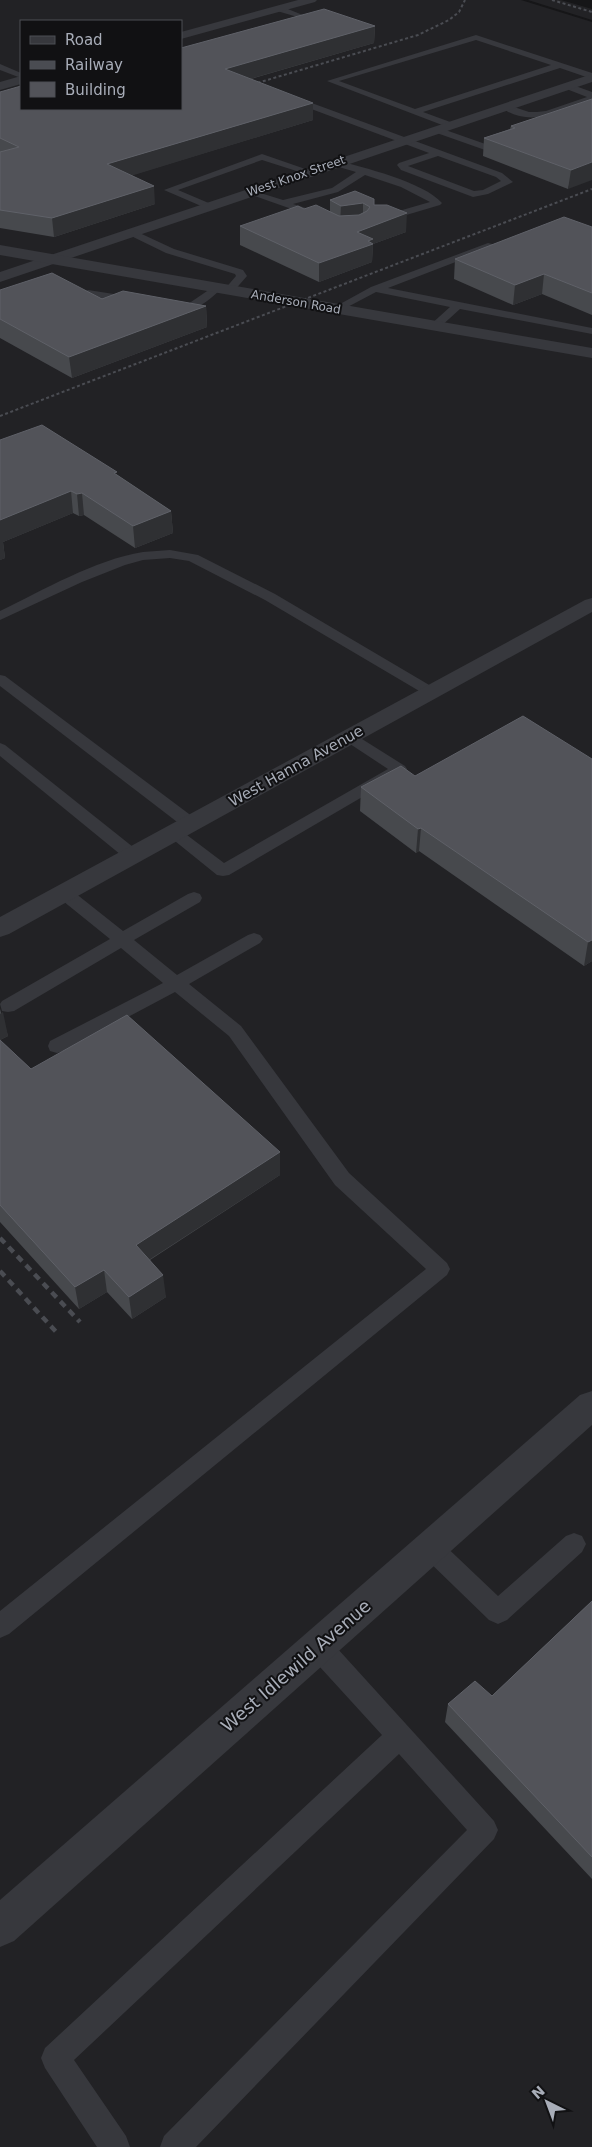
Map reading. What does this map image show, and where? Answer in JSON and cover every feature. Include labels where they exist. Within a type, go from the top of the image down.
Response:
[{"type":"street","points":[[182,36],[309,0]]},
{"type":"street","name":"West Knox Street","points":[[0,277],[592,77]]},
{"type":"street","points":[[0,87],[20,80]]},
{"type":"street","name":"Anderson Road","points":[[0,250],[435,326],[590,349]]},
{"type":"street","name":"West Hanna Avenue","points":[[0,928],[592,604]]},
{"type":"street","name":"West Idlewild Avenue","points":[[0,1927],[592,1405]]},
{"type":"lane","points":[[280,9],[301,16]]},
{"type":"lane","points":[[283,21],[301,16]]},
{"type":"lane","points":[[488,148],[414,112],[331,80],[476,37],[592,77]]},
{"type":"lane","points":[[414,112],[560,65]]},
{"type":"lane","points":[[0,67],[20,76]]},
{"type":"lane","points":[[505,107],[528,115],[547,114],[589,100],[592,96],[567,86]]},
{"type":"lane","points":[[0,87],[14,93]]},
{"type":"lane","points":[[310,105],[499,175],[508,182],[485,192],[473,194],[404,168],[402,165],[438,153]]},
{"type":"lane","points":[[208,206],[169,190],[262,157],[309,172]]},
{"type":"lane","points":[[335,163],[406,187],[433,198],[437,203],[379,220]]},
{"type":"lane","points":[[281,203],[313,197],[335,190],[363,172]]},
{"type":"lane","points":[[248,192],[306,211],[324,223]]},
{"type":"lane","points":[[131,232],[170,251],[239,272],[242,276],[198,305],[190,308],[164,305]]},
{"type":"lane","points":[[336,308],[374,289],[500,242]]},
{"type":"lane","points":[[374,289],[592,331]]},
{"type":"lane","points":[[88,293],[145,302]]},
{"type":"lane","points":[[435,326],[458,305]]},
{"type":"lane","points":[[0,616],[77,579],[120,562],[143,556],[170,554],[193,558],[270,597],[431,692]]},
{"type":"lane","points":[[0,679],[182,828],[223,871],[399,770],[349,737]]},
{"type":"lane","points":[[0,748],[132,855]]},
{"type":"lane","points":[[0,766],[25,770]]},
{"type":"lane","points":[[0,1626],[440,1269],[342,1179],[235,1031],[64,893]]},
{"type":"lane","points":[[8,1006],[194,898]]},
{"type":"lane","points":[[57,1046],[176,984],[254,939]]},
{"type":"lane","points":[[430,1547],[498,1612],[574,1544]]},
{"type":"lane","points":[[175,2147],[485,1830],[318,1646]]},
{"type":"lane","points":[[115,2147],[55,2058],[400,1736]]},
{"type":"shaded area","points":[[0,0],[521,0],[592,22],[592,2147],[0,2147]]},
{"type":"shaded area","points":[[528,0],[561,0],[592,9],[592,20]]},
{"type":"building","points":[[324,9],[375,26],[225,69],[313,103],[107,164],[154,186],[52,218],[0,210],[0,152],[19,147],[0,138],[0,92],[20,86],[20,110],[182,110],[182,48]]},
{"type":"building","points":[[592,99],[592,162],[571,170],[484,138],[515,128],[511,126]]},
{"type":"building","points":[[355,191],[374,199],[374,205],[387,205],[407,213],[357,232],[373,239],[368,241],[373,244],[319,263],[240,226],[298,206],[304,209],[316,205],[339,216],[359,215],[370,207],[363,203],[341,206],[330,200]]},
{"type":"building","points":[[564,217],[592,227],[592,293],[544,274],[515,285],[455,259]]},
{"type":"building","points":[[52,273],[102,299],[123,291],[206,306],[69,357],[0,319],[0,290]]},
{"type":"building","points":[[42,425],[117,472],[114,473],[171,511],[133,526],[82,493],[77,494],[71,491],[0,520],[0,440]]},
{"type":"building","points":[[523,716],[592,759],[592,940],[588,942],[421,828],[418,829],[361,787],[401,766],[415,776]]},
{"type":"building","points":[[127,1015],[280,1152],[136,1245],[163,1275],[129,1297],[104,1270],[75,1287],[0,1205],[0,1040],[31,1069]]},
{"type":"building","points":[[592,1601],[592,1857],[448,1704],[475,1681],[492,1696]]},
{"type":"railway","points":[[247,86],[418,35],[449,20],[459,12],[465,0]]},
{"type":"railway","points":[[552,0],[592,12]]},
{"type":"railway","points":[[0,416],[592,189]]},
{"type":"railway","points":[[0,1238],[80,1322]]},
{"type":"railway","points":[[0,1271],[59,1335]]}]
